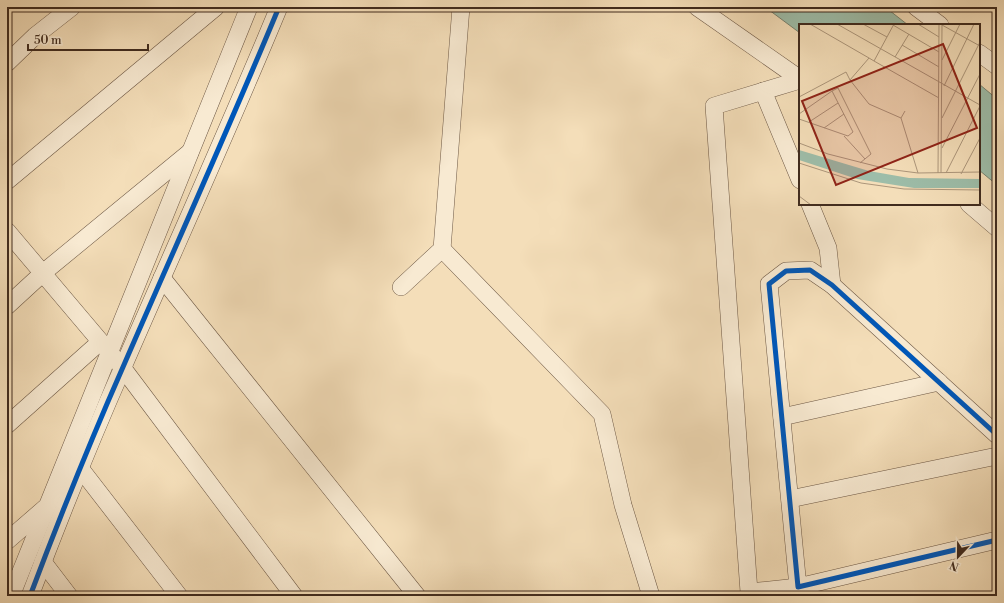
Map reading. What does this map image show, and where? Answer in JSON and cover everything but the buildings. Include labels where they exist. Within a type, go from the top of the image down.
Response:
[{"type":"street","points":[[7,63],[36,36],[72,7]]},
{"type":"street","points":[[7,181],[216,7]]},
{"type":"street","points":[[11,596],[48,505],[105,348],[191,151],[249,7]]},
{"type":"street","points":[[30,596],[80,468],[122,367],[232,120],[279,7]]},
{"type":"street","points":[[401,287],[442,249],[461,7]]},
{"type":"street","points":[[697,7],[799,78]]},
{"type":"street","points":[[916,7],[939,24]]},
{"type":"street","points":[[980,54],[997,66]]},
{"type":"street","points":[[799,79],[714,106],[749,594],[798,587],[997,540]]},
{"type":"street","points":[[764,91],[799,178]]},
{"type":"street","points":[[7,306],[44,272],[191,151]]},
{"type":"street","points":[[810,205],[828,248],[832,285]]},
{"type":"street","points":[[970,205],[997,228]]},
{"type":"street","points":[[7,231],[44,272],[122,367],[294,596]]},
{"type":"street","points":[[442,249],[602,414],[623,505],[651,596]]},
{"type":"street","points":[[798,587],[769,284],[786,271],[810,270],[832,285],[997,435]]},
{"type":"street","points":[[162,278],[417,596]]},
{"type":"street","points":[[7,425],[105,348]]},
{"type":"street","points":[[782,417],[939,382]]},
{"type":"street","points":[[790,499],[997,456]]},
{"type":"street","points":[[80,468],[179,596]]},
{"type":"street","points":[[7,541],[48,505]]},
{"type":"street","points":[[43,562],[69,596]]},
{"type":"shaded area","points":[[765,7],[885,7],[907,24],[799,24],[799,32]]},
{"type":"shaded area","points":[[980,85],[997,99],[997,185],[980,171]]},
{"type":"cycle path","points":[[30,596],[63,509],[279,7]]},
{"type":"cycle path","points":[[997,435],[832,285],[810,270],[786,271],[769,284],[798,587],[997,540]]}]
